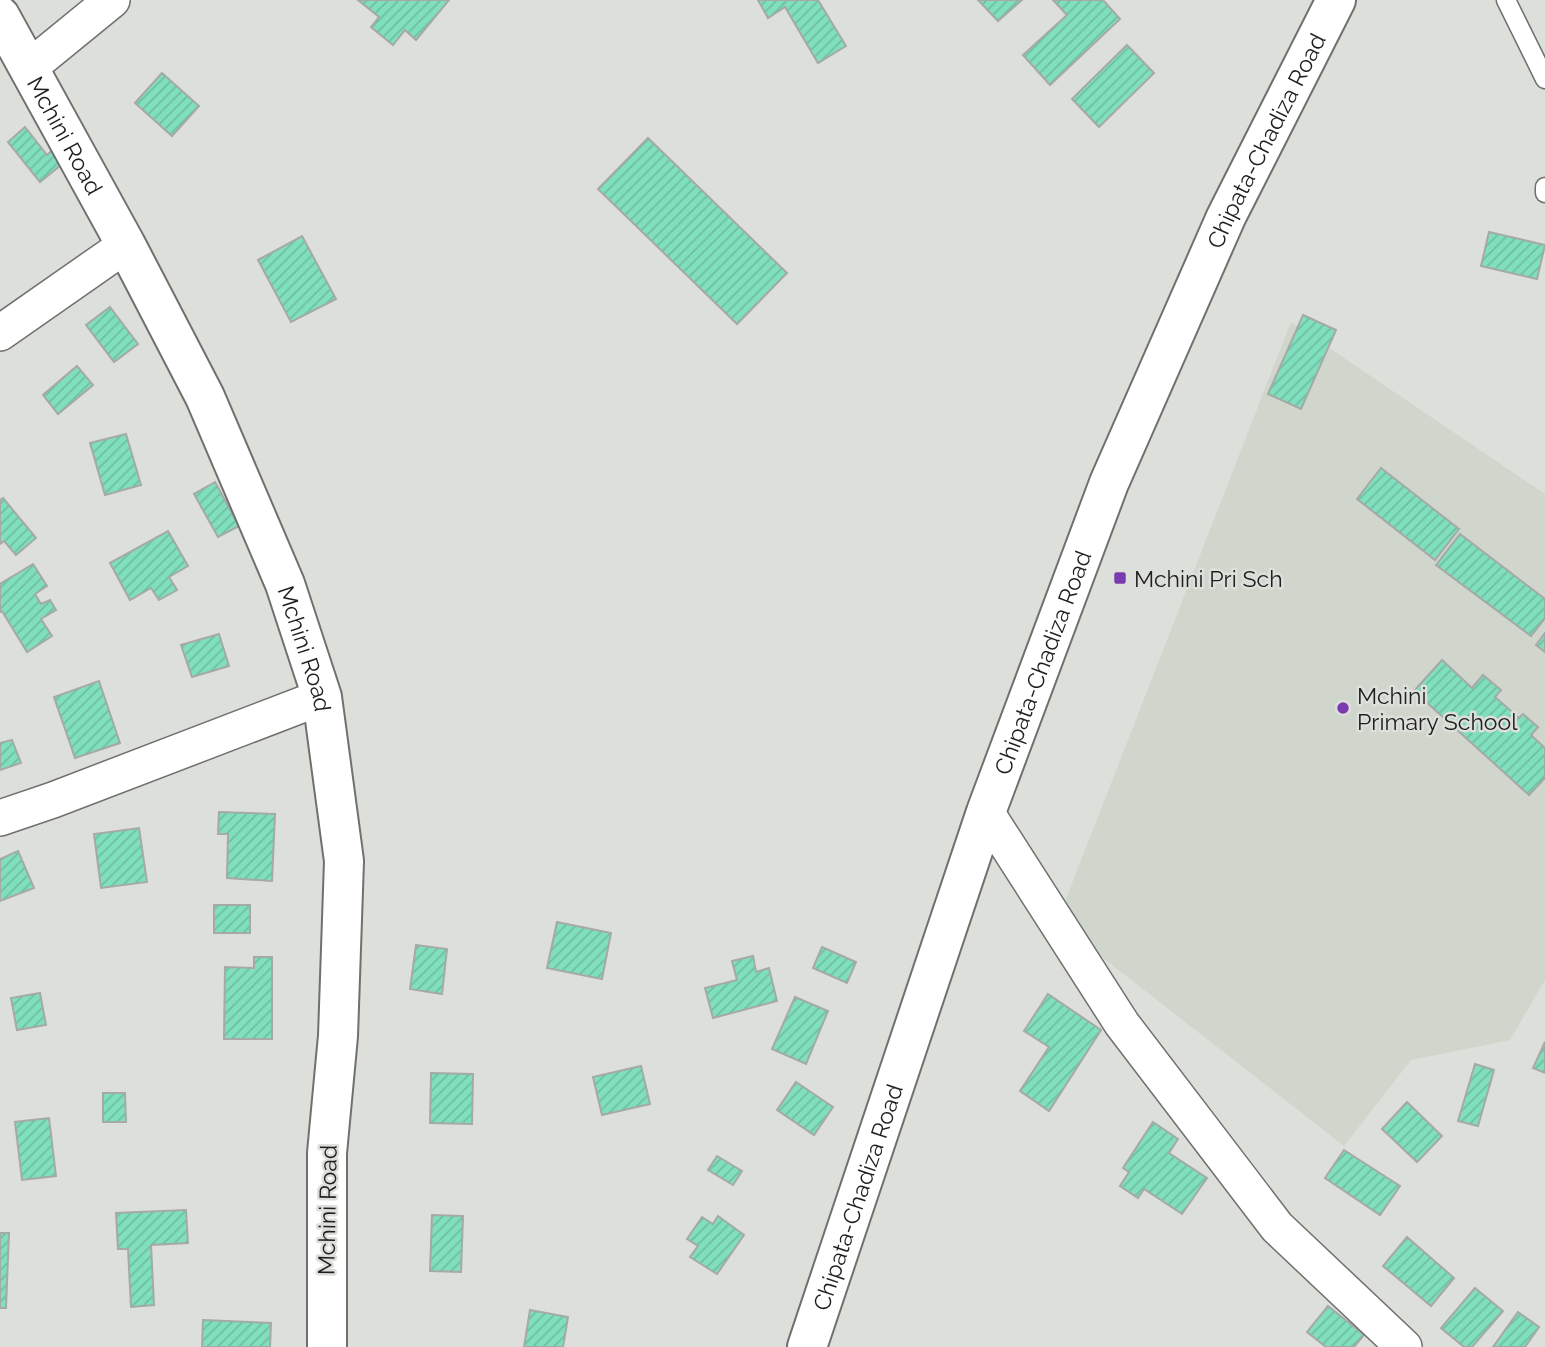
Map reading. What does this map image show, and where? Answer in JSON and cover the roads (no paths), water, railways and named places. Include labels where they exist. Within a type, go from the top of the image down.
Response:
[{"type":"main road","name":"Chipata-Chadiza Road","points":[[807,1347],[986,812],[1109,483],[1226,217],[1336,0]]},
{"type":"main road","name":"Mchini Road","points":[[0,16],[127,245],[210,409],[285,584],[322,697],[344,861],[338,1036],[327,1153],[327,1347]]},
{"type":"street","points":[[30,67],[112,0]]},
{"type":"street","points":[[0,334],[127,245]]},
{"type":"street","points":[[0,818],[322,697]]},
{"type":"street","points":[[986,812],[1122,1024],[1277,1227],[1404,1347]]},
{"type":"lane","points":[[1506,0],[1545,79]]},
{"type":"lane","points":[[1545,187],[1545,193]]},
{"type":"place","name":"Mchini Pri Sch","points":[[1120,578]]},
{"type":"place","name":"Mchini Primary School","points":[[1343,708]]}]
